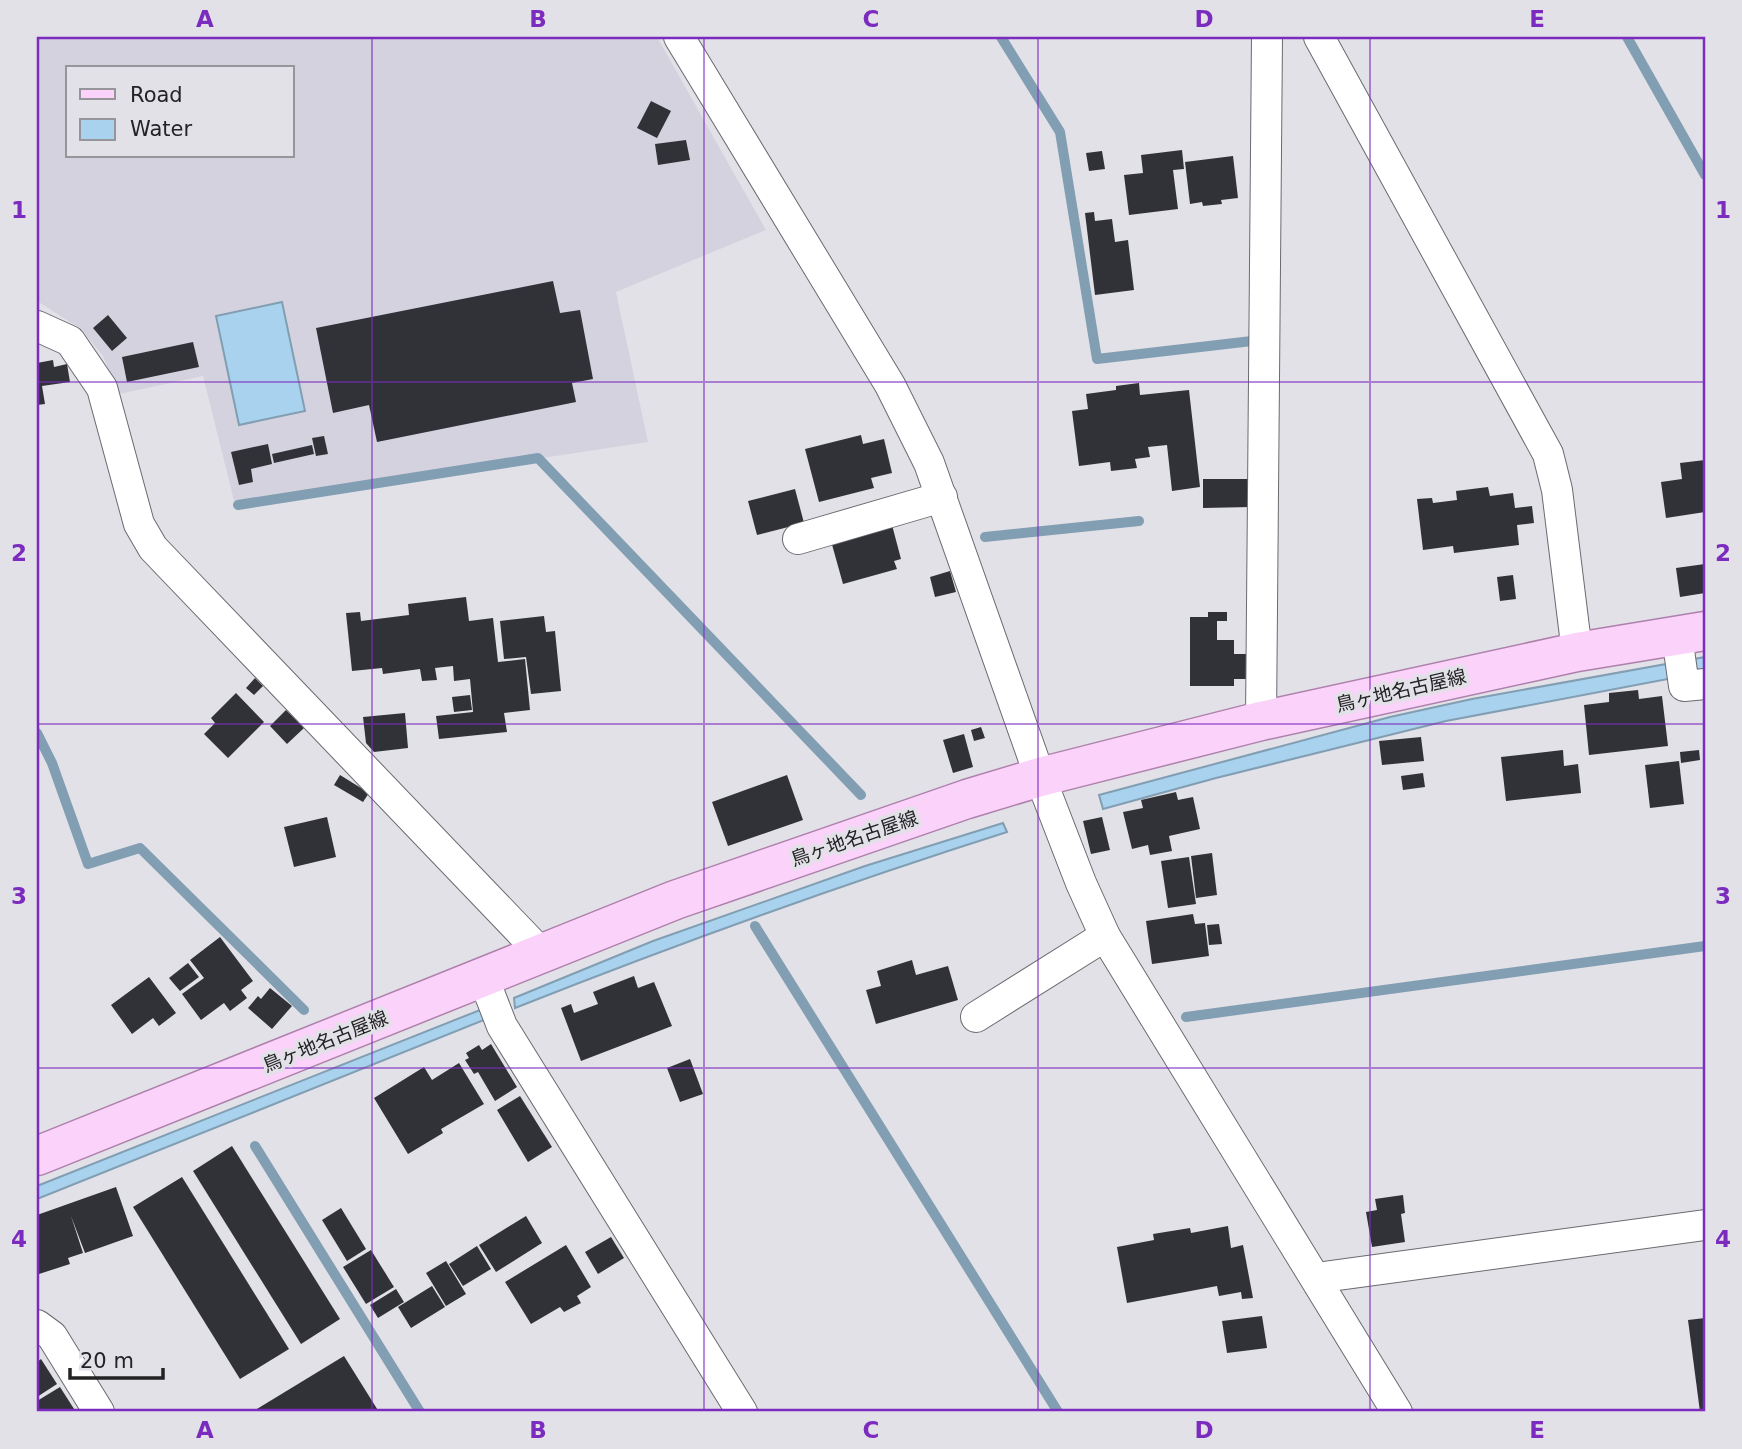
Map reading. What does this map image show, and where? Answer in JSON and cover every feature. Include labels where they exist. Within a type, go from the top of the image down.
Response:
[{"type":"main road","name":"鳥ヶ地名古屋線","points":[[40,1150],[675,900],[967,799],[1040,777],[1261,721],[1577,652],[1690,656]]},
{"type":"street","points":[[1261,721],[1267,37]]},
{"type":"street","points":[[1319,37],[1548,454],[1557,490],[1577,652]]},
{"type":"street","points":[[686,39],[890,385],[929,463],[1040,777],[1081,883],[1105,936],[1397,1412]]},
{"type":"street","points":[[37,326],[70,341],[102,388],[139,524],[153,548],[542,954]]},
{"type":"street","points":[[798,539],[942,497]]},
{"type":"street","points":[[976,1017],[1105,936]]},
{"type":"street","points":[[483,977],[502,1026],[742,1412]]},
{"type":"street","points":[[1316,1278],[1705,1225]]},
{"type":"street","points":[[37,1325],[52,1336],[99,1412]]},
{"type":"shaded area","points":[[37,37],[657,37],[766,230],[616,292],[648,442],[235,505],[203,376],[119,394],[103,356],[81,329],[37,301]]},
{"type":"water","points":[[282,302],[305,411],[239,425],[216,316]]},
{"type":"water","points":[[1705,657],[1705,672],[1446,721],[1103,809],[1099,795],[1390,717],[1472,699]]},
{"type":"water","points":[[1003,823],[1007,832],[759,916],[515,1008],[514,998],[653,941],[865,866]]},
{"type":"water","points":[[480,1010],[484,1020],[37,1199],[37,1186]]},
{"type":"building","points":[[651,101],[671,111],[657,138],[637,128]]},
{"type":"building","points":[[686,140],[690,160],[658,165],[655,144]]},
{"type":"building","points":[[1182,150],[1184,169],[1173,170],[1178,209],[1129,215],[1124,175],[1143,173],[1141,155]]},
{"type":"building","points":[[1102,151],[1105,169],[1089,171],[1086,153]]},
{"type":"building","points":[[1233,156],[1238,198],[1221,200],[1222,204],[1190,204],[1185,162]]},
{"type":"building","points":[[1094,212],[1095,221],[1112,219],[1115,242],[1128,240],[1134,290],[1095,295],[1085,213]]},
{"type":"building","points":[[553,281],[560,313],[580,310],[593,379],[572,383],[576,402],[377,442],[369,405],[333,413],[316,328]]},
{"type":"building","points":[[108,315],[127,338],[112,351],[93,328]]},
{"type":"building","points":[[193,342],[199,367],[127,382],[122,357]]},
{"type":"building","points":[[53,360],[54,367],[67,364],[70,382],[42,386],[45,404],[37,405],[37,363]]},
{"type":"building","points":[[1139,383],[1140,395],[1189,390],[1200,487],[1172,491],[1167,445],[1148,447],[1150,457],[1135,459],[1137,468],[1111,471],[1110,462],[1079,466],[1072,411],[1088,409],[1086,394],[1116,390],[1116,386]]},
{"type":"building","points":[[861,435],[863,444],[884,439],[892,473],[871,478],[874,488],[819,502],[805,449]]},
{"type":"building","points":[[324,436],[328,454],[316,456],[312,438]]},
{"type":"building","points":[[268,444],[272,464],[251,469],[253,482],[239,485],[231,452]]},
{"type":"building","points":[[312,445],[314,454],[274,463],[272,454]]},
{"type":"building","points":[[1705,460],[1705,512],[1666,518],[1661,482],[1682,479],[1680,463]]},
{"type":"building","points":[[1203,479],[1251,479],[1251,507],[1203,508]]},
{"type":"building","points":[[1488,487],[1490,496],[1513,493],[1515,508],[1532,506],[1534,523],[1517,525],[1519,545],[1454,553],[1453,546],[1423,550],[1417,499],[1432,498],[1433,503],[1457,500],[1456,491]]},
{"type":"building","points":[[795,489],[804,523],[757,535],[748,501]]},
{"type":"building","points":[[892,525],[901,559],[894,561],[897,569],[843,584],[831,541]]},
{"type":"building","points":[[1705,564],[1705,593],[1680,597],[1676,568]]},
{"type":"building","points":[[950,571],[956,592],[935,597],[930,577]]},
{"type":"building","points":[[1513,575],[1516,599],[1500,601],[1497,577]]},
{"type":"building","points":[[466,597],[469,621],[493,618],[498,662],[525,659],[530,710],[504,713],[507,732],[439,739],[436,716],[473,712],[470,679],[454,681],[453,666],[435,668],[437,680],[422,681],[420,669],[383,674],[382,668],[352,671],[346,613],[360,612],[361,621],[409,615],[408,604]]},
{"type":"building","points":[[1208,612],[1227,612],[1227,621],[1217,621],[1217,640],[1234,640],[1234,654],[1247,654],[1247,679],[1234,679],[1234,686],[1190,686],[1190,617],[1208,617]]},
{"type":"building","points":[[544,616],[546,632],[555,631],[561,691],[531,694],[526,657],[504,659],[500,621]]},
{"type":"building","points":[[255,678],[263,686],[254,695],[246,688]]},
{"type":"building","points":[[1638,690],[1639,699],[1662,696],[1668,746],[1589,755],[1584,705],[1609,702],[1609,693]]},
{"type":"building","points":[[236,693],[264,722],[228,758],[204,734],[215,723],[211,718]]},
{"type":"building","points":[[470,695],[472,710],[454,712],[452,697]]},
{"type":"building","points":[[286,710],[304,728],[287,744],[270,726]]},
{"type":"building","points":[[405,713],[408,748],[374,752],[366,743],[363,717]]},
{"type":"building","points":[[981,727],[985,738],[974,741],[971,730]]},
{"type":"building","points":[[964,734],[973,767],[953,773],[943,740]]},
{"type":"building","points":[[1421,737],[1424,761],[1382,765],[1379,741]]},
{"type":"building","points":[[1563,750],[1564,766],[1578,764],[1581,793],[1506,801],[1501,757]]},
{"type":"building","points":[[1699,750],[1700,760],[1681,763],[1680,752]]},
{"type":"building","points":[[1679,761],[1684,804],[1650,808],[1645,765]]},
{"type":"building","points":[[1423,773],[1425,787],[1403,790],[1401,776]]},
{"type":"building","points":[[340,775],[369,793],[363,802],[334,785]]},
{"type":"building","points":[[787,775],[803,820],[728,846],[712,802]]},
{"type":"building","points":[[1176,792],[1178,800],[1193,797],[1200,829],[1169,836],[1172,851],[1150,855],[1148,845],[1132,849],[1123,812],[1143,808],[1141,800]]},
{"type":"building","points":[[327,817],[336,857],[294,867],[284,827]]},
{"type":"building","points":[[1102,817],[1110,850],[1091,854],[1083,821]]},
{"type":"building","points":[[1212,853],[1217,895],[1196,898],[1191,856]]},
{"type":"building","points":[[1189,857],[1196,904],[1168,908],[1161,861]]},
{"type":"building","points":[[1193,914],[1195,924],[1205,923],[1209,956],[1152,964],[1146,921]]},
{"type":"building","points":[[1219,924],[1222,944],[1209,945],[1207,925]]},
{"type":"building","points":[[220,937],[253,981],[241,990],[247,998],[230,1011],[224,1003],[201,1020],[182,994],[204,978],[190,960]]},
{"type":"building","points":[[912,960],[916,975],[948,966],[958,1000],[876,1024],[866,990],[881,986],[877,971]]},
{"type":"building","points":[[188,963],[199,977],[180,991],[169,978]]},
{"type":"building","points":[[634,976],[638,988],[654,982],[672,1026],[581,1061],[561,1008],[571,1004],[574,1013],[598,1004],[593,992]]},
{"type":"building","points":[[149,977],[176,1013],[159,1026],[153,1018],[132,1034],[111,1005]]},
{"type":"building","points":[[270,988],[292,1006],[272,1029],[248,1008],[258,996],[261,999]]},
{"type":"building","points":[[491,1044],[517,1087],[495,1101],[478,1072],[474,1074],[465,1060],[469,1058],[466,1053],[479,1045],[482,1050]]},
{"type":"building","points":[[690,1059],[703,1094],[680,1102],[667,1068]]},
{"type":"building","points":[[459,1063],[484,1104],[441,1129],[443,1133],[408,1154],[374,1098],[424,1067],[432,1080]]},
{"type":"building","points":[[520,1096],[552,1147],[528,1162],[497,1110]]},
{"type":"building","points":[[232,1146],[340,1319],[301,1344],[193,1171]]},
{"type":"building","points":[[182,1177],[289,1349],[240,1379],[133,1207]]},
{"type":"building","points":[[116,1187],[133,1236],[85,1253],[71,1216],[83,1253],[68,1258],[70,1264],[39,1274],[37,1215]]},
{"type":"building","points":[[1403,1195],[1405,1213],[1401,1214],[1405,1242],[1372,1247],[1366,1212],[1377,1210],[1375,1199]]},
{"type":"building","points":[[341,1208],[366,1249],[347,1261],[322,1220]]},
{"type":"building","points":[[526,1216],[542,1243],[496,1272],[479,1245]]},
{"type":"building","points":[[1228,1226],[1231,1248],[1243,1245],[1253,1298],[1242,1299],[1241,1292],[1219,1296],[1217,1286],[1127,1303],[1117,1247],[1154,1240],[1153,1234],[1190,1228],[1191,1233]]},
{"type":"building","points":[[611,1237],[624,1258],[598,1274],[585,1252]]},
{"type":"building","points":[[566,1245],[591,1287],[577,1296],[581,1303],[564,1312],[560,1307],[531,1324],[505,1282]]},
{"type":"building","points":[[477,1246],[491,1269],[463,1286],[449,1264]]},
{"type":"building","points":[[371,1250],[394,1287],[366,1304],[343,1267]]},
{"type":"building","points":[[446,1261],[466,1294],[446,1306],[426,1273]]},
{"type":"building","points":[[432,1286],[445,1307],[411,1328],[398,1307]]},
{"type":"building","points":[[396,1289],[404,1302],[378,1318],[370,1305]]},
{"type":"building","points":[[1262,1316],[1267,1348],[1227,1353],[1222,1321]]},
{"type":"building","points":[[1705,1318],[1705,1412],[1700,1412],[1688,1320]]},
{"type":"building","points":[[344,1356],[379,1412],[252,1412]]},
{"type":"building","points":[[41,1359],[57,1384],[37,1397],[37,1362]]},
{"type":"building","points":[[60,1387],[76,1412],[37,1412],[37,1401]]},
{"type":"waterway","points":[[1001,37],[1060,132],[1097,359],[1252,341]]},
{"type":"waterway","points":[[1627,37],[1705,175]]},
{"type":"waterway","points":[[238,505],[538,458],[861,795]]},
{"type":"waterway","points":[[985,537],[1139,521]]},
{"type":"waterway","points":[[37,733],[52,763],[88,864],[140,848],[304,1010]]},
{"type":"waterway","points":[[755,926],[1058,1412]]},
{"type":"waterway","points":[[1186,1017],[1705,946]]},
{"type":"waterway","points":[[255,1146],[420,1412]]}]
